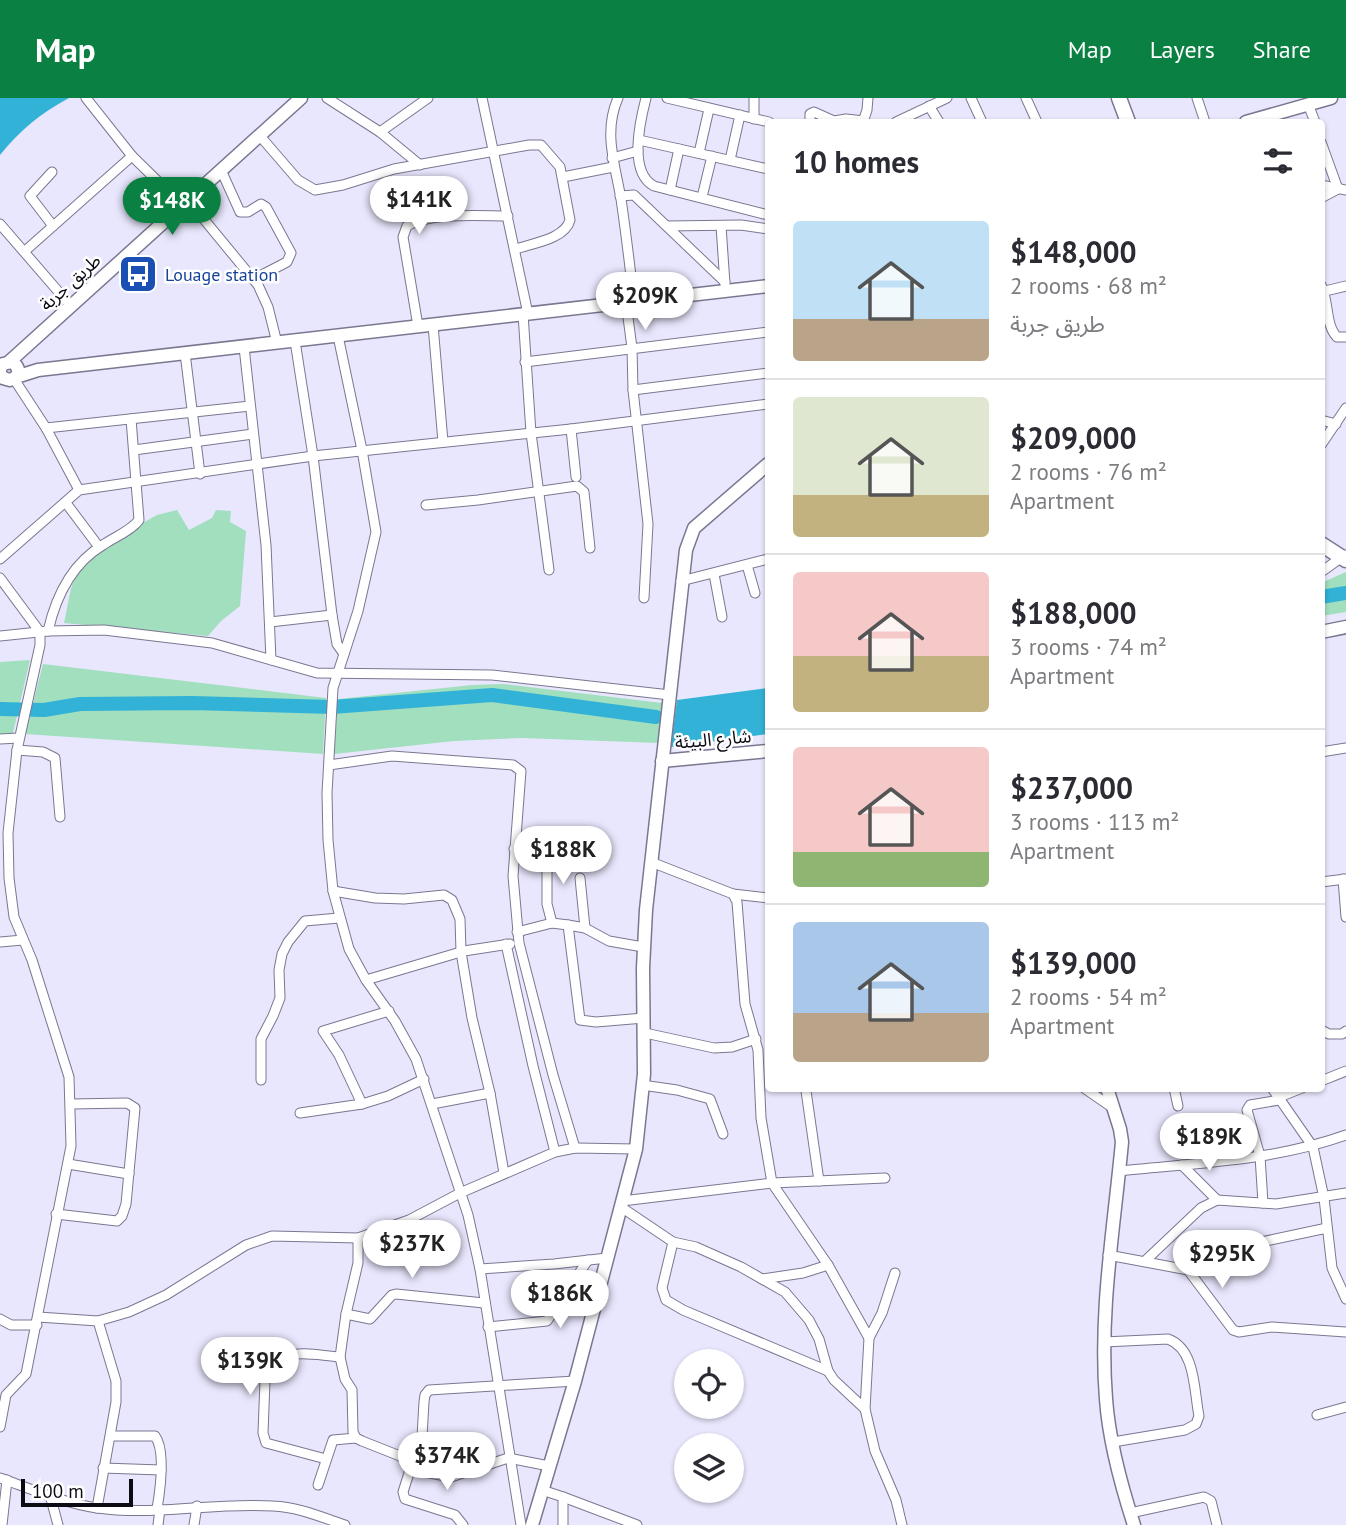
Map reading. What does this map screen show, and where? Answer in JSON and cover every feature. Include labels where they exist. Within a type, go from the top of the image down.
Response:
[{"type":"main road","points":[[1117,98],[1120,119]]},
{"type":"main road","points":[[1117,98],[1127,119]]},
{"type":"main road","points":[[1325,546],[1344,557]]},
{"type":"street","points":[[86,98],[132,156],[185,203],[254,279],[268,307],[277,343]]},
{"type":"street","name":"طريق جربة","points":[[6,373],[21,352],[70,305],[301,98]]},
{"type":"street","points":[[327,98],[380,132],[420,165]]},
{"type":"street","points":[[380,132],[428,98]]},
{"type":"street","points":[[482,98],[516,249],[526,314],[525,362],[531,433],[549,570]]},
{"type":"street","points":[[618,98],[611,124],[612,163],[620,196],[630,302],[633,390],[648,524],[644,598]]},
{"type":"street","points":[[646,98],[638,150],[640,167],[646,181],[654,186],[765,214]]},
{"type":"street","points":[[667,98],[765,121]]},
{"type":"street","points":[[754,98],[754,119]]},
{"type":"street","points":[[866,119],[868,98]]},
{"type":"street","points":[[902,119],[947,98]]},
{"type":"street","points":[[971,98],[979,119]]},
{"type":"street","points":[[1026,98],[1036,119]]},
{"type":"street","points":[[1197,98],[1204,119]]},
{"type":"street","points":[[1256,119],[1319,100],[1316,119]]},
{"type":"street","points":[[929,106],[937,119]]},
{"type":"street","points":[[699,153],[709,109]]},
{"type":"street","points":[[810,119],[810,114],[814,112],[830,119]]},
{"type":"street","points":[[730,160],[740,116]]},
{"type":"street","points":[[260,136],[298,180],[314,190],[343,185],[370,174],[541,145],[557,161],[563,177],[569,225],[557,235],[516,249]]},
{"type":"street","points":[[639,140],[765,168]]},
{"type":"street","points":[[670,190],[679,149]]},
{"type":"street","points":[[563,177],[612,163],[638,150]]},
{"type":"street","points":[[1325,151],[1342,190],[1325,196]]},
{"type":"street","points":[[25,251],[132,156]]},
{"type":"street","points":[[702,197],[712,156]]},
{"type":"street","points":[[221,170],[240,212],[248,212],[261,204],[266,207],[291,253],[287,262],[254,279]]},
{"type":"street","points":[[52,172],[30,196],[53,226]]},
{"type":"street","points":[[620,196],[634,195],[725,286]]},
{"type":"street","points":[[418,326],[404,249],[404,230],[407,226],[413,222],[451,217],[508,216]]},
{"type":"street","points":[[0,224],[70,305]]},
{"type":"street","points":[[667,226],[741,225],[765,229]]},
{"type":"street","points":[[721,226],[725,286]]},
{"type":"street","points":[[6,373],[630,302],[725,286],[765,286]]},
{"type":"street","points":[[1325,289],[1346,286]]},
{"type":"street","points":[[1325,302],[1332,332],[1337,337],[1346,337]]},
{"type":"street","points":[[433,325],[443,442]]},
{"type":"street","points":[[525,362],[765,332]]},
{"type":"street","points":[[338,336],[376,532],[358,611],[333,688],[328,840],[333,891],[349,949],[366,980],[389,1011],[424,1079],[468,1215],[480,1269],[508,1458],[521,1525]]},
{"type":"street","points":[[295,341],[313,456],[332,615],[337,644],[345,654]]},
{"type":"street","points":[[244,346],[266,545],[271,660]]},
{"type":"street","points":[[185,353],[200,474]]},
{"type":"street","points":[[6,373],[46,428],[79,490]]},
{"type":"street","points":[[633,390],[765,373]]},
{"type":"street","points":[[0,559],[79,490],[313,456],[571,429],[765,404]]},
{"type":"street","points":[[46,428],[250,406]]},
{"type":"street","points":[[1325,439],[1346,408]]},
{"type":"street","points":[[0,1427],[3,1394],[26,1374],[71,1146],[69,1077],[14,917],[9,878],[8,833],[17,750],[40,645],[54,605],[78,565],[139,520],[131,419]]},
{"type":"street","points":[[1325,421],[1336,424]]},
{"type":"street","points":[[571,429],[576,477]]},
{"type":"street","points":[[134,450],[253,434]]},
{"type":"street","points":[[532,1525],[575,1381],[636,1149],[645,1033],[643,947],[686,550],[694,528],[765,467]]},
{"type":"street","points":[[426,505],[572,486],[582,489],[590,548]]},
{"type":"street","points":[[66,503],[99,547]]},
{"type":"street","points":[[1325,569],[1344,557]]},
{"type":"street","points":[[681,580],[765,560]]},
{"type":"street","points":[[747,565],[755,593]]},
{"type":"street","points":[[714,573],[722,617]]},
{"type":"street","points":[[0,578],[44,631]]},
{"type":"street","points":[[271,622],[332,615]]},
{"type":"street","points":[[1325,631],[1346,627]]},
{"type":"street","points":[[0,636],[44,631],[104,630],[187,639],[304,671],[492,675],[670,695]]},
{"type":"street","points":[[0,739],[19,738]]},
{"type":"street","points":[[1325,751],[1346,748]]},
{"type":"street","points":[[17,750],[43,752],[55,758],[60,817]]},
{"type":"street","name":"شارع البيئة","points":[[662,761],[765,751]]},
{"type":"street","points":[[329,765],[392,757],[518,767],[521,771],[513,887],[517,932],[575,1148]]},
{"type":"street","points":[[514,849],[531,850],[547,856],[547,904],[552,923]]},
{"type":"street","points":[[652,862],[733,894],[765,898]]},
{"type":"street","points":[[580,877],[585,928]]},
{"type":"street","points":[[1325,882],[1345,879],[1346,918]]},
{"type":"street","points":[[333,891],[394,899],[447,896],[452,900],[460,919],[460,952],[504,1174]]},
{"type":"street","points":[[733,894],[740,911],[745,1004],[755,1039],[763,1050],[761,1118],[772,1184],[828,1265],[869,1338]]},
{"type":"street","points":[[261,1080],[261,1039],[280,998],[279,970],[282,954],[305,921],[339,918]]},
{"type":"street","points":[[517,932],[552,923],[585,928],[609,941],[643,947]]},
{"type":"street","points":[[568,925],[580,1020],[596,1022],[644,1018]]},
{"type":"street","points":[[0,942],[23,940]]},
{"type":"street","points":[[366,980],[460,952],[519,943]]},
{"type":"street","points":[[506,944],[555,1152]]},
{"type":"street","points":[[362,1104],[339,1055],[323,1031],[389,1011]]},
{"type":"street","points":[[1325,1032],[1345,1036]]},
{"type":"street","points":[[645,1033],[714,1048],[732,1047],[755,1039]]},
{"type":"street","points":[[1325,1079],[1346,1071]]},
{"type":"street","points":[[300,1113],[362,1104],[388,1096],[424,1079]]},
{"type":"street","points":[[642,1085],[677,1090],[710,1099],[723,1134]]},
{"type":"street","points":[[806,1092],[819,1181]]},
{"type":"street","points":[[1090,1092],[1115,1109]]},
{"type":"street","points":[[1109,1092],[1122,1142],[1108,1255],[1104,1342],[1106,1399],[1113,1442],[1132,1519],[1204,1497],[1212,1501],[1217,1525]]},
{"type":"street","points":[[1175,1092],[1178,1106]]},
{"type":"street","points":[[1274,1092],[1313,1147],[1324,1198],[1332,1268],[1345,1293]]},
{"type":"street","points":[[1263,1203],[1260,1156],[1247,1112],[1248,1107],[1293,1092]]},
{"type":"street","points":[[432,1104],[490,1093]]},
{"type":"street","points":[[56,1214],[114,1221],[120,1219],[126,1204],[136,1115],[133,1105],[71,1104]]},
{"type":"street","points":[[1119,1171],[1260,1156],[1313,1147],[1346,1135]]},
{"type":"street","points":[[0,1319],[11,1325],[37,1321],[98,1321],[129,1312],[166,1295],[246,1245],[261,1239],[283,1235],[358,1238],[409,1220],[460,1193],[555,1152],[575,1148],[636,1149]]},
{"type":"street","points":[[68,1164],[130,1174]]},
{"type":"street","points":[[1182,1165],[1217,1200]]},
{"type":"street","points":[[621,1204],[772,1184],[885,1178]]},
{"type":"street","points":[[1145,1261],[1201,1208],[1217,1200],[1276,1204],[1346,1193]]},
{"type":"street","points":[[621,1204],[673,1242],[696,1247],[785,1292],[809,1320],[834,1380],[864,1409]]},
{"type":"street","points":[[1108,1255],[1188,1270],[1238,1247],[1327,1228]]},
{"type":"street","points":[[356,1438],[353,1432],[352,1390],[345,1379],[340,1357],[346,1314],[358,1263],[358,1238]]},
{"type":"street","points":[[673,1242],[663,1280],[663,1295],[666,1300],[683,1310],[828,1371]]},
{"type":"street","points":[[480,1269],[607,1258]]},
{"type":"street","points":[[488,1327],[547,1321],[587,1260]]},
{"type":"street","points":[[761,1279],[803,1273],[828,1265]]},
{"type":"street","points":[[1188,1270],[1233,1330],[1239,1332],[1272,1327],[1346,1332]]},
{"type":"street","points":[[895,1273],[882,1313],[869,1338],[864,1409],[875,1451],[896,1500],[902,1525]]},
{"type":"street","points":[[346,1314],[370,1318],[396,1294],[484,1303]]},
{"type":"street","points":[[97,1508],[116,1402],[116,1381],[98,1321]]},
{"type":"street","points":[[1104,1342],[1174,1341],[1188,1358],[1199,1416],[1196,1424],[1185,1430],[1113,1442]]},
{"type":"street","points":[[326,1459],[266,1443],[263,1433],[265,1381],[268,1373],[285,1355],[294,1353],[340,1357]]},
{"type":"street","points":[[417,1471],[425,1395],[434,1389],[498,1388],[575,1381]]},
{"type":"street","points":[[1317,1415],[1346,1407]]},
{"type":"street","points":[[111,1436],[155,1436],[158,1440],[161,1470],[158,1525]]},
{"type":"street","points":[[318,1485],[333,1440],[356,1438],[400,1456],[417,1471]]},
{"type":"street","points":[[463,1525],[455,1515],[405,1499],[403,1492],[409,1473],[417,1471],[451,1477],[508,1458],[549,1466]]},
{"type":"street","points":[[103,1468],[161,1470]]},
{"type":"street","points":[[2,1525],[4,1479],[97,1508],[274,1506],[299,1510],[345,1525]]},
{"type":"street","points":[[542,1490],[637,1525]]},
{"type":"street","points":[[50,1495],[58,1525]]},
{"type":"street","points":[[563,1497],[563,1525]]},
{"type":"street","points":[[194,1525],[197,1506]]},
{"type":"green space","points":[[177,510],[189,530],[212,518],[216,510],[231,511],[230,522],[246,531],[240,606],[208,636],[64,623],[71,588],[79,568],[132,529],[157,515]]},
{"type":"green space","points":[[1346,572],[1346,612],[1325,615],[1325,581]]},
{"type":"green space","points":[[30,660],[13,733],[0,734],[0,662]]},
{"type":"green space","points":[[43,664],[326,698],[323,754],[25,734]]},
{"type":"green space","points":[[504,684],[662,703],[659,743],[522,738],[454,741],[334,754],[338,699]]},
{"type":"water","points":[[0,98],[69,98],[32,123],[0,155]]},
{"type":"water","points":[[765,688],[765,734],[671,747],[677,700]]},
{"type":"waterway","points":[[1325,596],[1346,593]]},
{"type":"waterway","points":[[0,709],[44,710],[80,704],[192,703],[332,707],[492,695],[656,717]]},
{"type":"place","name":"Louage station","points":[[138,274]]}]
